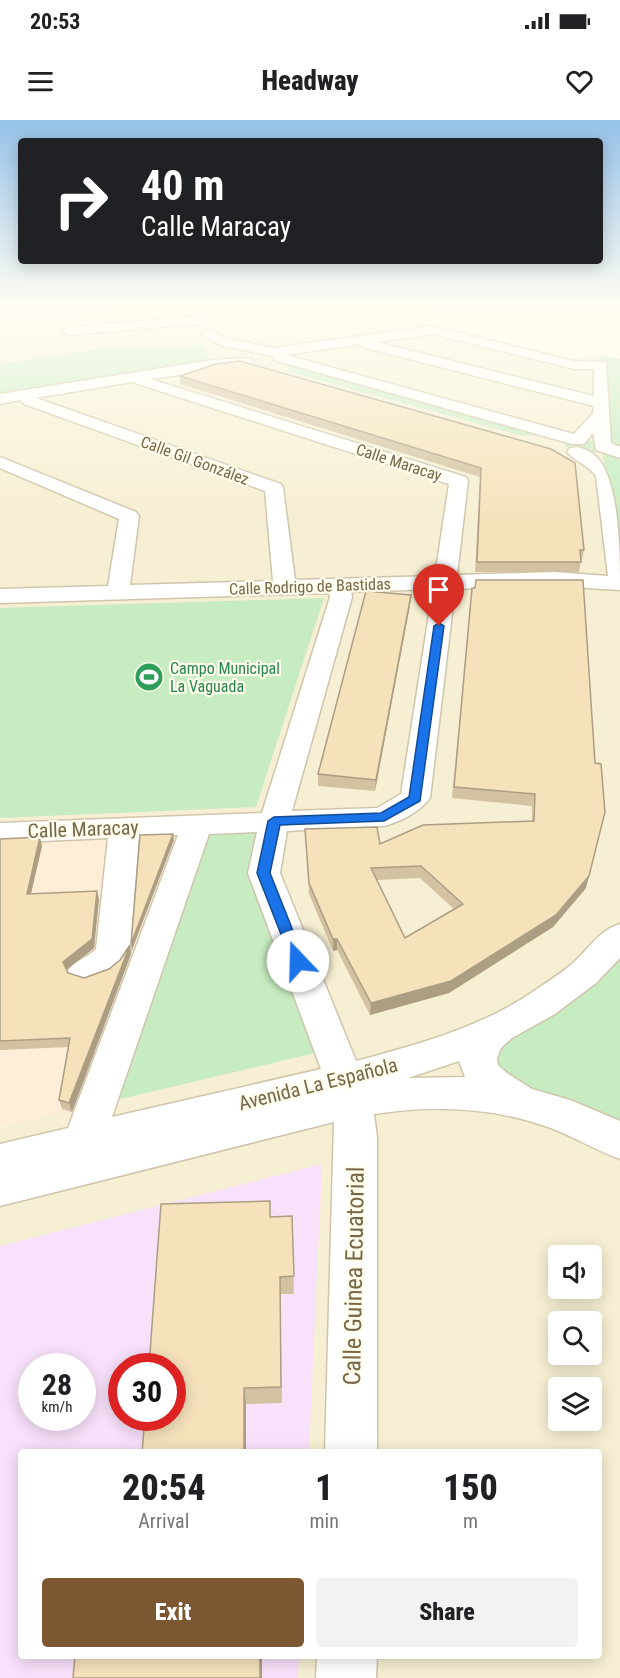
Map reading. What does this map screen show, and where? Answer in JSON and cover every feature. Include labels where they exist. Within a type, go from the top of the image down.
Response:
[{"type":"street","points":[[0,399],[149,375]]},
{"type":"street","points":[[324,375],[573,447],[602,446],[620,453]]},
{"type":"street","points":[[339,375],[523,425],[573,447],[596,462],[605,476],[620,583]]},
{"type":"street","points":[[478,375],[602,408]]},
{"type":"street","points":[[601,375],[602,446]]},
{"type":"street","name":"Calle Maracay","points":[[0,833],[384,817],[415,798],[459,481],[141,381],[136,377]]},
{"type":"street","name":"Calle Gil González","points":[[23,395],[30,401],[274,488],[285,587]]},
{"type":"street","points":[[523,425],[572,427],[593,421],[602,408]]},
{"type":"street","points":[[573,447],[602,408]]},
{"type":"street","points":[[0,462],[129,516],[118,592]]},
{"type":"street","name":"Calle Rodrigo de Bastidas","points":[[0,596],[563,579],[620,583]]},
{"type":"street","points":[[339,586],[341,597],[274,821],[264,873],[348,1090],[393,1094],[434,1091],[498,1096],[528,1103]]},
{"type":"street","points":[[82,1142],[197,824]]},
{"type":"street","points":[[85,972],[97,969],[106,962],[112,951],[125,827]]},
{"type":"street","name":"Avenida La Española","points":[[0,1187],[348,1090],[423,1056],[500,1027],[545,1002],[593,965],[615,941]]},
{"type":"street","points":[[500,1027],[483,1041],[478,1050],[478,1065],[489,1082],[502,1092],[609,1135]]},
{"type":"street","name":"Avenida La Española","points":[[0,1162],[82,1142],[348,1090]]},
{"type":"street","name":"Calle Guinea Ecuatorial","points":[[348,1090],[356,1138],[351,1449]]},
{"type":"street","points":[[346,1678],[347,1659]]},
{"type":"shaded area","points":[[0,375],[620,375],[620,1678],[0,1678]]},
{"type":"shaded area","points":[[193,836],[95,1105],[0,1127],[0,844]]},
{"type":"shaded area","points":[[322,1164],[309,1449],[18,1449],[18,1659],[299,1659],[298,1678],[0,1678],[0,1246]]},
{"type":"green space","points":[[0,375],[131,375],[0,396]]},
{"type":"green space","points":[[300,375],[331,375],[540,432],[537,435],[523,436]]},
{"type":"green space","points":[[601,375],[620,375],[620,583],[602,450],[582,453],[572,451],[564,445],[581,439],[598,443],[602,413]]},
{"type":"green space","name":"Campo Municipal La Vaguada","points":[[324,598],[256,807],[0,818],[0,608]]},
{"type":"green space","points":[[275,832],[264,873],[332,1049],[95,1105],[193,836]]},
{"type":"green space","points":[[620,936],[620,1141],[477,1058]]},
{"type":"building","points":[[288,375],[551,449],[575,463],[584,550],[580,550],[581,562],[477,562],[481,468],[180,376]]},
{"type":"building","points":[[476,580],[583,580],[595,763],[601,764],[605,812],[589,876],[556,915],[451,981],[371,1003],[337,939],[333,939],[309,883],[305,829],[377,827],[380,844],[423,825],[534,821],[535,794],[454,787],[472,588],[475,588]],"holes":[[[421,866],[463,904],[405,938],[371,868]]]},
{"type":"building","points":[[366,591],[411,595],[376,780],[318,774]]},
{"type":"building","points":[[173,834],[131,944],[140,835]]},
{"type":"building","points":[[40,837],[27,894],[97,891],[92,939],[63,962],[68,973],[84,978],[109,969],[120,960],[130,945],[69,1103],[59,1100],[70,1038],[0,1041],[0,839]]},
{"type":"building","points":[[270,1201],[270,1217],[292,1216],[294,1276],[280,1277],[281,1387],[244,1388],[244,1449],[142,1449],[144,1431],[186,1431],[186,1353],[150,1353],[161,1204]]},
{"type":"building","points":[[75,1659],[260,1659],[260,1678],[73,1678]]},
{"type":"place","name":"Campo Municipal La Vaguada","points":[[149,677]]},
{"type":"route","points":[[298,961],[264,873],[274,821],[384,817],[415,798],[439,626]]}]
